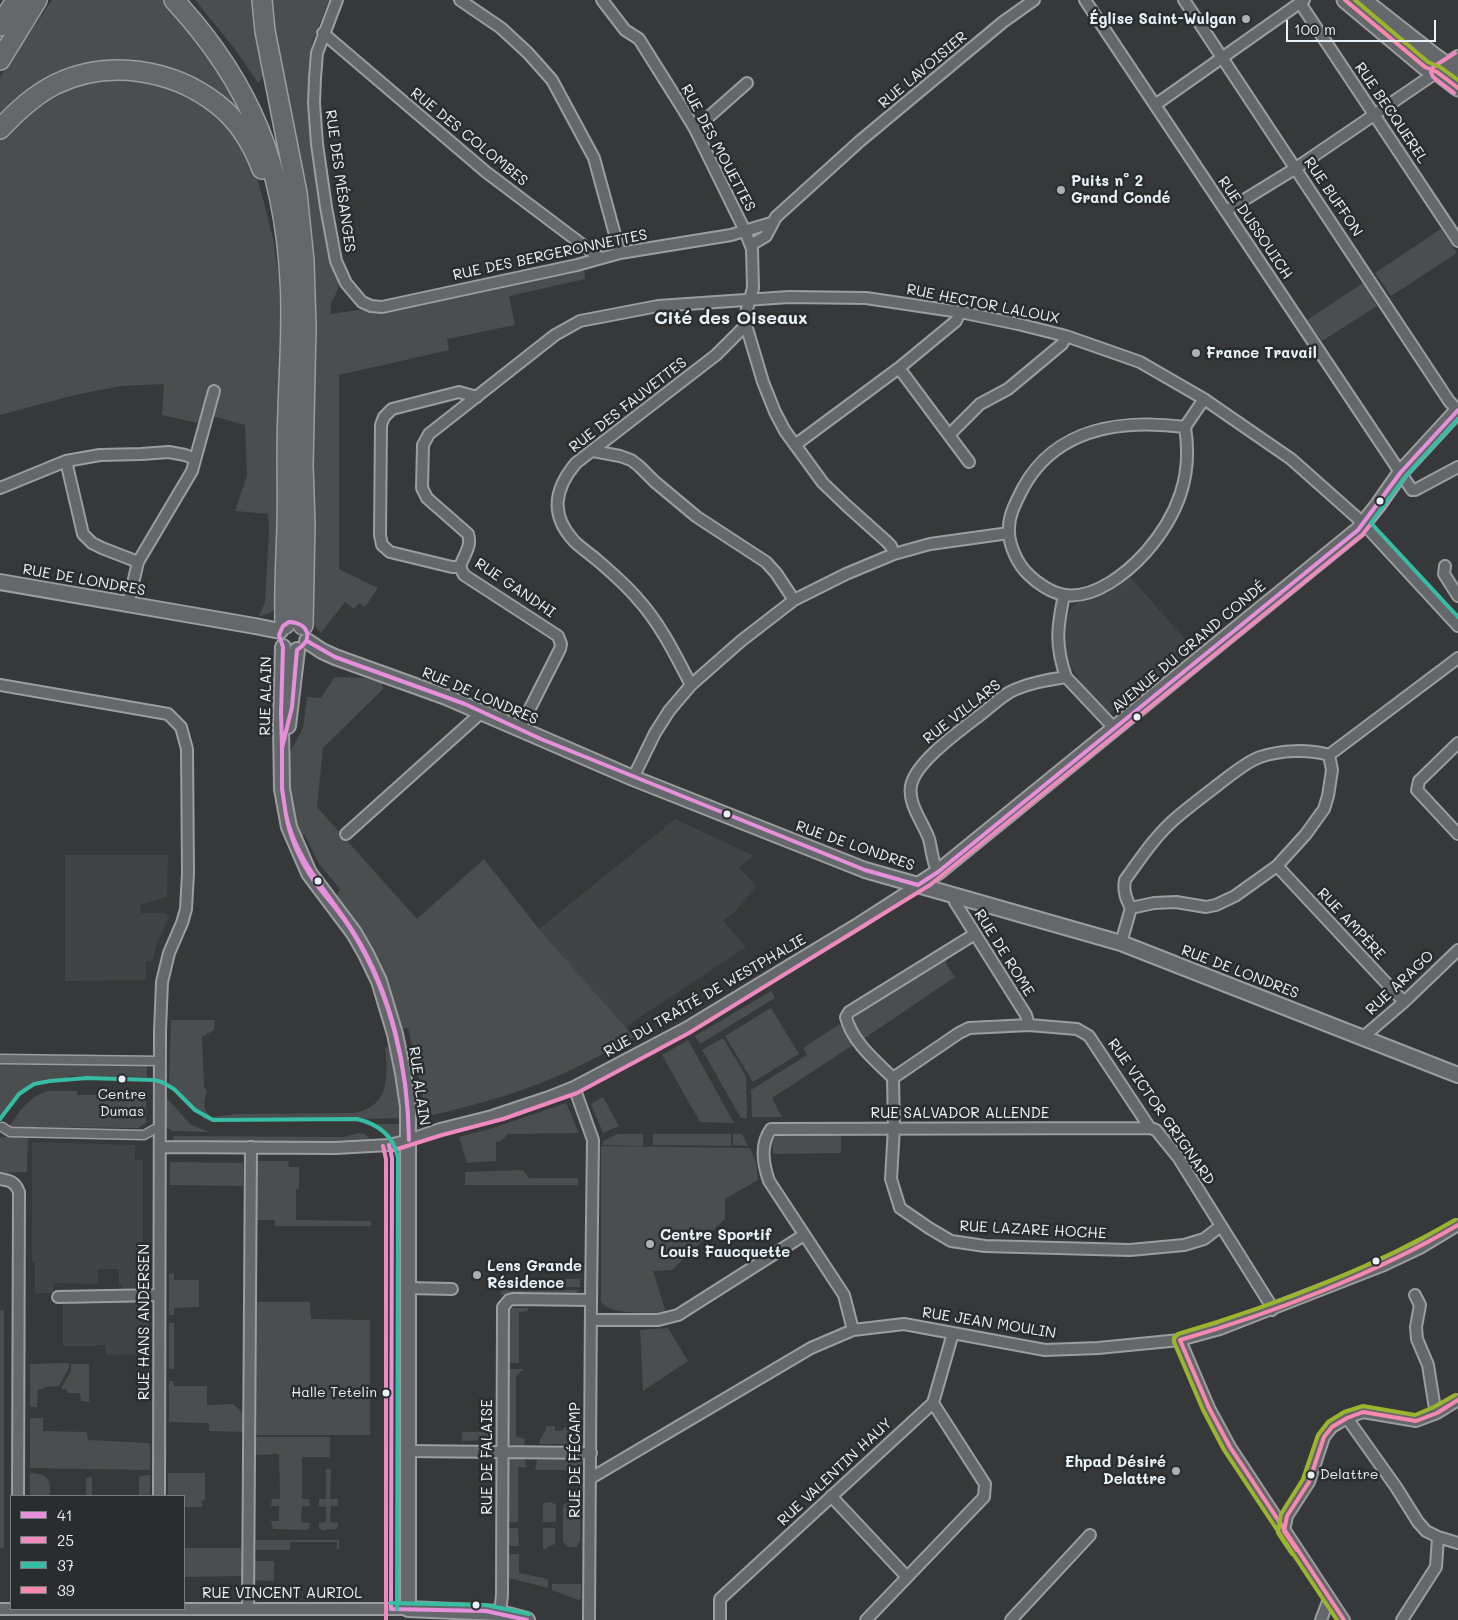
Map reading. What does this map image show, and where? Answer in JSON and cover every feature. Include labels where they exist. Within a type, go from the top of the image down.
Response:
[{"type":"highway","points":[[0,26],[16,0]]},
{"type":"highway","points":[[0,60],[37,0]]},
{"type":"highway","points":[[174,0],[222,58],[256,120],[267,148],[278,185],[286,234],[297,354]]},
{"type":"highway","points":[[186,0],[232,53],[266,113],[294,178]]},
{"type":"highway","points":[[262,0],[265,32],[294,178],[304,253],[297,354],[293,637]]},
{"type":"highway","points":[[0,129],[19,108],[37,95],[57,84],[79,76],[102,71],[121,70],[150,73],[178,81],[218,105],[235,122],[248,140],[257,155],[272,201],[286,234]]},
{"type":"main road","points":[[1345,0],[1425,67],[1450,67]]},
{"type":"main road","points":[[1363,0],[1450,67],[1458,88]]},
{"type":"street","name":"RUE DES MÉSANGES","points":[[337,0],[317,53],[314,103],[326,207],[336,260],[350,290],[362,302]]},
{"type":"street","points":[[460,0],[502,28],[552,80],[594,158],[620,253]]},
{"type":"street","name":"RUE DES MOUETTES","points":[[602,0],[625,30],[639,39],[695,129],[751,244],[753,288],[746,313],[746,325]]},
{"type":"street","name":"RUE LAVOISIER","points":[[751,244],[766,236],[771,223],[833,165],[1003,22],[1034,0]]},
{"type":"street","name":"RUE DUSSOUICH","points":[[1085,0],[1401,472],[1404,481],[1412,490],[1415,490],[1458,467]]},
{"type":"street","name":"RUE BUFFON","points":[[1184,0],[1449,401],[1458,410]]},
{"type":"street","points":[[1155,105],[1302,1]]},
{"type":"street","name":"RUE BECQUEREL","points":[[1302,1],[1458,241]]},
{"type":"street","name":"RUE DES COLOMBES","points":[[323,34],[486,172],[600,258]]},
{"type":"street","points":[[1226,212],[1296,168],[1374,114],[1450,67]]},
{"type":"street","points":[[695,129],[747,83]]},
{"type":"street","name":"RUE DES BERGERONNETTES","points":[[362,302],[371,306],[382,307],[577,265],[620,253],[732,235],[771,223]]},
{"type":"street","name":"RUE HECTOR LALOUX","points":[[556,335],[580,321],[658,306],[789,297],[866,298],[960,312],[1066,336],[1140,362],[1204,399],[1291,459],[1363,523],[1458,626]]},
{"type":"street","points":[[795,445],[899,368],[956,321],[960,312]]},
{"type":"street","points":[[746,325],[775,412],[795,445],[824,483],[891,546],[894,554]]},
{"type":"street","name":"RUE DES FAUVETTES","points":[[690,685],[671,646],[651,615],[621,581],[574,541],[560,520],[557,510],[557,499],[566,475],[576,463],[716,355],[746,325]]},
{"type":"street","name":"RUE GANDHI","points":[[520,728],[560,649],[558,636],[464,574],[460,566],[470,545],[470,540],[468,534],[427,498],[422,488],[423,445],[429,434],[556,335]]},
{"type":"street","points":[[949,435],[980,404],[1008,389],[1056,350],[1066,336]]},
{"type":"street","points":[[899,368],[969,462]]},
{"type":"street","points":[[128,605],[138,562],[192,471],[214,391]]},
{"type":"street","points":[[460,566],[452,567],[390,552],[382,545],[380,535],[381,425],[384,417],[392,409],[459,392],[477,397]]},
{"type":"street","points":[[1185,427],[1156,424],[1122,425],[1092,432],[1067,443],[1042,461],[1026,483],[1009,522],[1012,547],[1024,570],[1040,584],[1064,595],[1076,595],[1108,585],[1133,566],[1158,537],[1175,508],[1186,476],[1188,459],[1185,427],[1204,399]]},
{"type":"street","name":"AVENUE DU GRAND CONDÉ","points":[[918,885],[938,872],[1116,729],[1358,530],[1401,472],[1458,410]]},
{"type":"street","points":[[593,451],[620,456],[639,466],[697,517],[766,562],[794,600]]},
{"type":"street","points":[[0,488],[66,461],[100,455],[169,452],[195,459]]},
{"type":"street","points":[[66,461],[74,502],[83,534],[92,543],[138,562]]},
{"type":"street","points":[[633,778],[655,733],[669,711],[690,685],[741,641],[794,600],[846,574],[894,554],[930,544],[1009,533]]},
{"type":"street","points":[[1445,566],[1444,574],[1458,596]]},
{"type":"street","name":"RUE DE LONDRES","points":[[0,582],[255,626],[293,637],[335,657],[482,712],[633,778],[865,870],[1120,943],[1458,1075]]},
{"type":"street","points":[[1064,595],[1057,635],[1061,663],[1066,677],[1116,729]]},
{"type":"street","name":"RUE ALAIN","points":[[293,637],[288,726],[282,746],[284,807],[295,843],[309,873],[346,921],[366,954],[378,981],[387,1007],[403,1073],[408,1107],[408,1609]]},
{"type":"street","points":[[1329,755],[1458,658]]},
{"type":"street","name":"RUE VILLARS","points":[[938,872],[925,828],[915,812],[912,802],[911,785],[914,778],[928,758],[1009,693],[1029,684],[1066,677]]},
{"type":"street","name":"RUE HANS ANDERSEN","points":[[0,685],[168,714],[181,728],[187,749],[188,882],[186,908],[169,954],[162,982],[160,1061],[159,1495]]},
{"type":"street","points":[[346,834],[482,712]]},
{"type":"street","points":[[1458,743],[1419,780],[1418,790],[1458,834]]},
{"type":"street","points":[[1120,943],[1131,908],[1126,898],[1125,880],[1157,838],[1176,818],[1218,785],[1259,758],[1288,752],[1329,755]]},
{"type":"street","points":[[1131,908],[1154,903],[1176,902],[1206,907],[1216,905],[1235,896],[1277,866],[1306,834],[1324,809],[1332,770],[1329,755]]},
{"type":"street","name":"RUE AMPÈRE","points":[[1277,866],[1404,1002]]},
{"type":"street","name":"RUE DU TRAÎTÉ DE WESTPHALIE","points":[[409,1140],[440,1129],[549,1098],[574,1087],[686,1028],[860,923],[918,885]]},
{"type":"street","name":"RUE DE ROME","points":[[956,896],[955,902],[1026,1015],[1029,1025]]},
{"type":"street","points":[[893,1078],[858,1040],[846,1017],[849,1012],[975,934]]},
{"type":"street","name":"RUE ARAGO","points":[[1362,1038],[1404,1002],[1458,950]]},
{"type":"street","name":"RUE VICTOR GRIGNARD","points":[[893,1078],[959,1032],[969,1028],[1029,1025],[1078,1029],[1089,1036],[1150,1128],[1156,1130],[1178,1157],[1272,1310]]},
{"type":"street","points":[[0,1059],[160,1061]]},
{"type":"street","name":"RUE LAZARE HOCHE","points":[[893,1078],[894,1127],[891,1179],[900,1208],[951,1241],[985,1246],[1130,1250],[1184,1245],[1204,1239],[1221,1226]]},
{"type":"street","name":"RUE DE FÉCAMP","points":[[574,1087],[593,1140],[589,1620]]},
{"type":"street","points":[[2,1127],[10,1132],[144,1135],[155,1129],[160,1129]]},
{"type":"street","name":"RUE SALVADOR ALLENDE","points":[[804,1235],[769,1181],[764,1166],[764,1138],[771,1129],[894,1127],[1150,1128]]},
{"type":"street","points":[[160,1148],[334,1148],[389,1145],[409,1140]]},
{"type":"street","points":[[248,1609],[251,1147]]},
{"type":"street","points":[[0,1179],[12,1181],[19,1192],[18,1495]]},
{"type":"street","name":"RUE JEAN MOULIN","points":[[591,1478],[810,1348],[853,1330],[904,1324],[1045,1350],[1098,1348],[1180,1340],[1220,1329],[1272,1310],[1384,1265],[1420,1248],[1458,1225]]},
{"type":"street","points":[[591,1320],[658,1320],[678,1315],[804,1235],[844,1295],[853,1330]]},
{"type":"street","points":[[408,1288],[452,1289]]},
{"type":"street","points":[[1414,1294],[1420,1305],[1416,1327],[1417,1339],[1428,1366],[1437,1413]]},
{"type":"street","points":[[58,1297],[159,1295]]},
{"type":"street","name":"RUE DE FALAISE","points":[[500,1613],[502,1596],[503,1306],[506,1302],[514,1299],[591,1300]]},
{"type":"street","points":[[866,1620],[984,1497],[985,1484],[933,1402],[953,1333]]},
{"type":"street","points":[[1180,1340],[1209,1408],[1230,1447],[1344,1620]]},
{"type":"street","points":[[1284,1530],[1287,1516],[1309,1482],[1328,1431],[1347,1418],[1364,1412],[1416,1421],[1437,1413],[1458,1400]]},
{"type":"street","name":"RUE VALENTIN HAUY","points":[[720,1620],[720,1600],[933,1402]]},
{"type":"street","points":[[1347,1418],[1396,1487],[1418,1522],[1438,1538],[1458,1543]]},
{"type":"street","points":[[408,1451],[591,1453]]},
{"type":"street","points":[[831,1496],[907,1577]]},
{"type":"street","points":[[1011,1620],[1090,1535]]},
{"type":"street","points":[[1402,1620],[1436,1567],[1438,1538]]},
{"type":"street","points":[[1320,1620],[1329,1599]]},
{"type":"street","name":"RUE VINCENT AURIOL","points":[[185,1609],[443,1610],[500,1613],[527,1620]]},
{"type":"shaded area","points":[[52,0],[170,0],[205,40],[237,103],[239,113],[193,82],[76,67],[55,72],[46,77],[39,88],[0,124],[0,77]]},
{"type":"shaded area","points":[[195,0],[256,0],[264,65],[264,75],[258,83],[235,49]]},
{"type":"shaded area","points":[[268,0],[329,0],[312,43],[310,104],[333,263],[338,280],[337,291],[331,303],[331,314],[365,309],[378,311],[584,268],[585,279],[509,296],[515,325],[447,339],[449,350],[339,375],[339,569],[378,588],[365,607],[359,603],[354,609],[345,602],[321,633],[314,625],[312,608],[310,465],[312,297],[316,290],[313,242],[304,178],[277,70]]},
{"type":"shaded area","points":[[141,78],[192,95],[231,128],[253,165],[273,239],[279,278],[281,318],[279,604],[270,613],[262,616],[259,616],[265,602],[269,530],[268,514],[235,511],[247,476],[245,425],[205,414],[202,424],[162,415],[164,384],[121,386],[75,395],[0,415],[0,136],[40,99],[91,80]]},
{"type":"shaded area","points":[[1441,229],[1457,253],[1391,296],[1375,273]]},
{"type":"shaded area","points":[[1363,283],[1377,306],[1322,341],[1307,320]]},
{"type":"shaded area","points":[[1130,577],[1192,647],[1110,714],[1087,692],[1068,660],[1063,635],[1066,618],[1072,607],[1081,600],[1106,592]]},
{"type":"shaded area","points":[[334,678],[365,678],[382,682],[383,689],[323,748],[317,807],[417,919],[484,859],[539,929],[634,1037],[561,1075],[524,1089],[429,1116],[427,1111],[421,1111],[422,1093],[408,1028],[400,1029],[380,967],[368,943],[336,898],[340,889],[319,864],[305,835],[299,837],[290,802],[288,756],[303,728],[307,697],[321,698]]},
{"type":"shaded area","points":[[675,819],[754,856],[739,867],[756,886],[737,910],[723,921],[746,947],[625,1027],[539,929]]},
{"type":"shaded area","points":[[65,855],[168,855],[167,897],[140,905],[141,913],[166,913],[169,918],[157,943],[152,961],[146,961],[146,980],[65,981]]},
{"type":"shaded area","points":[[943,958],[947,960],[946,964],[955,977],[862,1040],[853,1026],[856,1015]]},
{"type":"shaded area","points":[[771,991],[775,998],[700,1044],[695,1036]]},
{"type":"shaded area","points":[[771,1008],[799,1054],[753,1082],[725,1036]]},
{"type":"shaded area","points":[[171,1020],[215,1020],[214,1030],[202,1037],[204,1087],[207,1091],[204,1105],[211,1117],[236,1114],[354,1113],[366,1109],[374,1104],[384,1089],[386,1079],[385,1047],[391,1048],[394,1052],[403,1118],[214,1122],[204,1119],[177,1089],[169,1084]]},
{"type":"shaded area","points":[[840,1024],[853,1045],[772,1098],[782,1117],[752,1117],[751,1090],[807,1055],[803,1048]]},
{"type":"shaded area","points":[[723,1038],[746,1076],[747,1118],[741,1118],[702,1050]]},
{"type":"shaded area","points":[[688,1040],[734,1123],[700,1122],[662,1055]]},
{"type":"shaded area","points":[[0,1064],[147,1065],[147,1077],[68,1076],[68,1080],[37,1082],[18,1094],[0,1118]]},
{"type":"shaded area","points":[[48,1091],[77,1091],[77,1095],[146,1095],[146,1123],[138,1128],[9,1127],[30,1101]]},
{"type":"shaded area","points":[[165,1096],[191,1125],[210,1132],[172,1131],[165,1126]]},
{"type":"shaded area","points":[[603,1097],[619,1126],[603,1133],[591,1104]]},
{"type":"shaded area","points":[[566,1103],[579,1133],[508,1134],[501,1141],[496,1142],[496,1161],[467,1163],[459,1137],[493,1128]]},
{"type":"shaded area","points":[[373,1124],[404,1124],[401,1133],[393,1139]]},
{"type":"shaded area","points":[[358,1133],[365,1134],[372,1141],[174,1144],[173,1136],[344,1137]]},
{"type":"shaded area","points":[[618,1134],[643,1134],[643,1146],[603,1145],[603,1141]]},
{"type":"shaded area","points":[[653,1134],[731,1134],[731,1146],[653,1145]]},
{"type":"shaded area","points":[[733,1134],[742,1134],[748,1146],[733,1145]]},
{"type":"shaded area","points":[[841,1134],[841,1153],[773,1154],[772,1140],[777,1135]]},
{"type":"shaded area","points":[[28,1137],[27,1172],[0,1173],[0,1138]]},
{"type":"shaded area","points":[[32,1142],[135,1145],[135,1160],[143,1160],[143,1289],[122,1289],[121,1285],[119,1285],[119,1269],[98,1269],[98,1282],[95,1284],[54,1283],[53,1293],[35,1293],[35,1261],[32,1261]]},
{"type":"shaded area","name":"Centre Sportif Louis Faucquette","points":[[601,1146],[750,1148],[756,1162],[758,1180],[725,1199],[725,1219],[672,1270],[653,1271],[666,1313],[622,1311],[606,1306],[601,1302]]},
{"type":"shaded area","points":[[256,1161],[288,1161],[289,1167],[299,1167],[299,1189],[296,1189],[296,1220],[371,1221],[371,1226],[275,1226],[275,1220],[256,1220]]},
{"type":"shaded area","points":[[170,1162],[243,1163],[243,1186],[170,1185]]},
{"type":"shaded area","points":[[523,1170],[529,1178],[578,1178],[578,1185],[465,1185],[465,1172]]},
{"type":"shaded area","points":[[174,1273],[174,1280],[199,1280],[199,1307],[174,1308],[174,1315],[169,1315],[169,1274]]},
{"type":"shaded area","points":[[501,1279],[580,1279],[580,1287],[501,1287]]},
{"type":"shaded area","points":[[501,1290],[579,1290],[575,1294],[501,1295]]},
{"type":"shaded area","points":[[63,1301],[149,1302],[149,1354],[106,1355],[105,1345],[63,1346]]},
{"type":"shaded area","points":[[256,1302],[310,1302],[311,1319],[370,1320],[370,1435],[254,1435]]},
{"type":"shaded area","points":[[510,1308],[528,1308],[528,1311],[519,1312],[519,1363],[508,1363]]},
{"type":"shaded area","points":[[0,1310],[4,1310],[4,1548],[0,1548]]},
{"type":"shaded area","points":[[169,1323],[174,1323],[174,1369],[169,1369]]},
{"type":"shaded area","points":[[668,1328],[688,1361],[643,1391],[640,1330]]},
{"type":"shaded area","points":[[69,1363],[69,1368],[59,1386],[38,1389],[37,1407],[30,1407],[30,1364]]},
{"type":"shaded area","points":[[71,1364],[89,1364],[89,1402],[81,1401],[80,1393],[67,1393],[67,1389],[62,1389],[71,1370]]},
{"type":"shaded area","points":[[507,1369],[524,1369],[516,1376],[516,1437],[524,1438],[525,1443],[523,1445],[509,1445],[508,1442]]},
{"type":"shaded area","points":[[169,1381],[173,1381],[174,1386],[207,1386],[207,1405],[233,1404],[244,1414],[244,1432],[209,1431],[209,1423],[169,1422]]},
{"type":"shaded area","points":[[30,1418],[43,1418],[43,1431],[87,1432],[88,1440],[148,1443],[150,1445],[150,1470],[30,1468]]},
{"type":"shaded area","points":[[546,1426],[555,1426],[555,1431],[563,1430],[564,1427],[581,1428],[581,1444],[539,1444]]},
{"type":"shaded area","points":[[462,1432],[489,1432],[489,1440],[462,1441]]},
{"type":"shaded area","points":[[253,1437],[330,1437],[330,1457],[302,1457],[302,1499],[309,1499],[310,1506],[302,1506],[301,1522],[310,1523],[307,1530],[273,1529],[271,1521],[279,1521],[279,1506],[271,1506],[272,1499],[280,1499],[279,1454],[256,1455],[255,1494],[253,1494]]},
{"type":"shaded area","points":[[509,1459],[525,1459],[526,1467],[518,1467],[518,1522],[507,1522]]},
{"type":"shaded area","points":[[537,1460],[582,1460],[581,1470],[535,1470]]},
{"type":"shaded area","points":[[326,1469],[331,1469],[330,1499],[338,1499],[338,1506],[331,1506],[330,1522],[338,1523],[338,1527],[336,1529],[322,1530],[319,1527],[319,1523],[326,1522],[326,1507],[319,1506],[319,1499],[326,1499]]},
{"type":"shaded area","points":[[30,1473],[45,1476],[50,1485],[50,1495],[30,1495]]},
{"type":"shaded area","points":[[168,1473],[205,1473],[205,1500],[202,1501],[202,1507],[185,1507],[185,1495],[168,1495]]},
{"type":"shaded area","points":[[150,1475],[150,1495],[139,1495],[139,1476]]},
{"type":"shaded area","points":[[92,1477],[92,1495],[86,1495],[86,1478]]},
{"type":"shaded area","points":[[551,1502],[556,1505],[556,1522],[543,1522],[543,1503]]},
{"type":"shaded area","points":[[564,1504],[580,1505],[580,1543],[578,1543],[577,1547],[568,1547],[563,1542],[563,1508]]},
{"type":"shaded area","points":[[507,1528],[518,1528],[519,1546],[511,1546],[507,1543]]},
{"type":"shaded area","points":[[543,1528],[555,1528],[555,1544],[547,1547],[547,1549],[543,1549]]},
{"type":"shaded area","points":[[255,1540],[339,1540],[339,1549],[337,1549],[337,1542],[290,1542],[290,1550],[256,1550]]},
{"type":"shaded area","points":[[185,1548],[241,1548],[242,1576],[185,1577]]},
{"type":"shaded area","points":[[511,1554],[519,1554],[519,1573],[548,1579],[548,1588],[507,1579],[507,1557]]},
{"type":"shaded area","points":[[253,1561],[274,1561],[274,1581],[253,1580]]},
{"type":"shaded area","points":[[552,1584],[581,1584],[581,1599],[578,1600],[552,1590]]},
{"type":"transit line","name":"39","points":[[1345,0],[1425,67],[1437,72],[1458,88]]},
{"type":"transit line","points":[[1355,0],[1428,62],[1440,67],[1458,80]]},
{"type":"transit line","name":"25","points":[[1454,93],[1433,77],[1431,72],[1433,67],[1455,53]]},
{"type":"transit line","name":"41","points":[[918,885],[938,872],[1358,530],[1401,472],[1458,410]]},
{"type":"transit line","name":"25","points":[[391,1151],[503,1119],[577,1093],[689,1033],[930,885],[1362,535],[1406,476],[1458,419]]},
{"type":"transit line","points":[[1458,419],[1406,476],[1371,523],[1458,617]]},
{"type":"transit line","name":"41","points":[[289,622],[296,623],[305,628],[307,637],[306,641],[297,650],[292,707],[282,748],[283,647],[279,635],[283,626],[289,622]]},
{"type":"transit line","name":"41","points":[[307,641],[335,657],[465,704],[541,739],[865,870],[918,885]]},
{"type":"transit line","name":"41","points":[[282,748],[282,789],[286,815]]},
{"type":"transit line","name":"41","points":[[282,748],[282,788],[286,815]]},
{"type":"transit line","name":"41","points":[[286,815],[293,841],[305,866],[314,881],[349,926],[378,981],[395,1033],[401,1059],[405,1086],[408,1113],[409,1140],[408,1113],[401,1059],[395,1032],[388,1006],[378,981],[367,956],[354,933],[305,862],[297,847],[286,815]]},
{"type":"transit line","name":"37","points":[[0,1119],[19,1094],[34,1084],[87,1078],[154,1080],[174,1089],[195,1110],[213,1120],[357,1119],[372,1124],[389,1137],[398,1158],[397,1609]]},
{"type":"transit line","name":"41","points":[[389,1145],[392,1158],[391,1609]]},
{"type":"transit line","name":"25","points":[[383,1146],[386,1159],[386,1620]]},
{"type":"transit line","points":[[1337,1620],[1224,1450],[1203,1410],[1174,1338],[1178,1334],[1285,1299],[1355,1271],[1455,1220]]},
{"type":"transit line","name":"39","points":[[1344,1620],[1230,1447],[1209,1408],[1180,1340],[1251,1318],[1323,1291],[1393,1260],[1458,1225]]},
{"type":"transit line","points":[[1292,1554],[1278,1533],[1281,1514],[1303,1479],[1318,1435],[1328,1422],[1344,1412],[1363,1406],[1415,1415],[1455,1395]]},
{"type":"transit line","name":"39","points":[[1297,1550],[1284,1531],[1287,1516],[1309,1482],[1324,1437],[1332,1427],[1347,1418],[1363,1412],[1416,1421],[1437,1413],[1458,1400]]},
{"type":"transit line","name":"37","points":[[391,1603],[486,1605],[529,1614]]},
{"type":"transit line","name":"41","points":[[391,1609],[486,1611],[527,1620]]},
{"type":"place","name":"Église Saint-Wulgan","points":[[1246,19]]},
{"type":"place","name":"Puits n° 2 Grand Condé","points":[[1061,190]]},
{"type":"place","name":"France Travail","points":[[1196,353]]},
{"type":"place","name":"Centre Dumas","points":[[122,1079]]},
{"type":"place","name":"Centre Sportif Louis Faucquette","points":[[650,1244]]},
{"type":"place","name":"Lens Grande Résidence","points":[[477,1275]]},
{"type":"place","name":"Halle Tetelin","points":[[386,1393]]},
{"type":"place","name":"Ehpad Désiré Delattre","points":[[1176,1471]]},
{"type":"place","name":"Delattre","points":[[1311,1475]]},
{"type":"district","name":"Cité des Oiseaux","points":[[731,318]]}]
